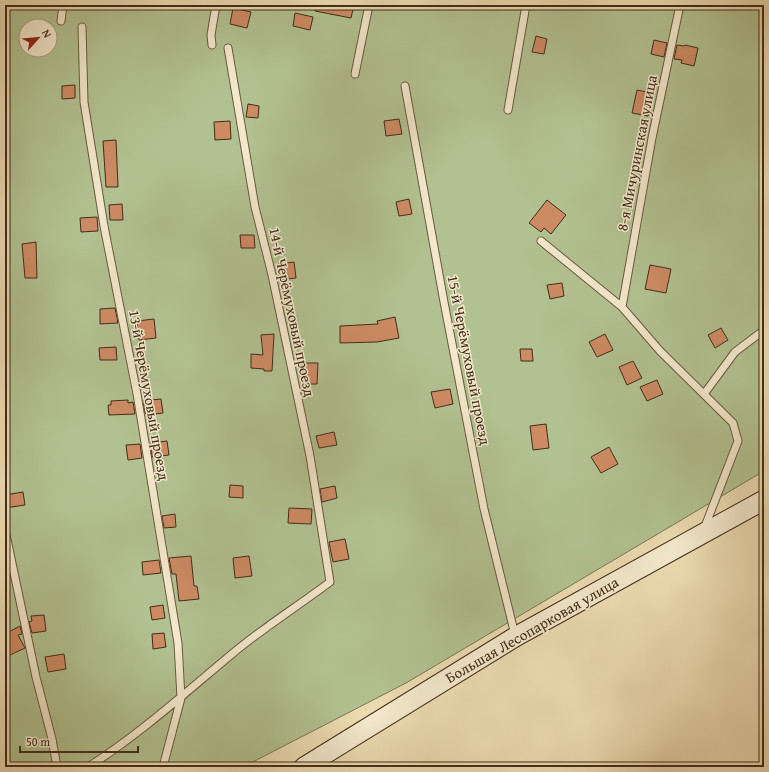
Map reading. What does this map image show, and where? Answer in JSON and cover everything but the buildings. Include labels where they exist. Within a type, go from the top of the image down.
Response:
[{"type":"main road","name":"Большая Лесопарковая улица","points":[[304,767],[515,637],[764,500]]},
{"type":"lane","points":[[61,21],[62,5]]},
{"type":"lane","points":[[212,45],[211,35],[216,5]]},
{"type":"lane","points":[[355,74],[369,5]]},
{"type":"lane","points":[[508,110],[526,5]]},
{"type":"lane","name":"8-я Мичуринская улица","points":[[622,307],[652,138],[680,5]]},
{"type":"lane","name":"13-й Черёмуховый проезд","points":[[82,27],[84,102],[104,226],[138,394],[178,643],[181,698],[163,767]]},
{"type":"lane","name":"14-й Черёмуховый проезд","points":[[181,698],[233,653],[330,582],[310,456],[272,275],[255,207],[228,48]]},
{"type":"lane","name":"15-й Черёмуховый проезд","points":[[405,86],[484,509],[515,637]]},
{"type":"lane","points":[[541,240],[622,307],[660,351],[733,423],[738,441],[702,535]]},
{"type":"lane","points":[[704,394],[735,352],[764,330]]},
{"type":"lane","points":[[5,530],[36,677],[52,739],[57,767]]},
{"type":"lane","points":[[88,767],[110,753],[181,698]]},
{"type":"green space","points":[[5,5],[764,5],[764,471],[406,683],[243,767],[5,767]]}]
